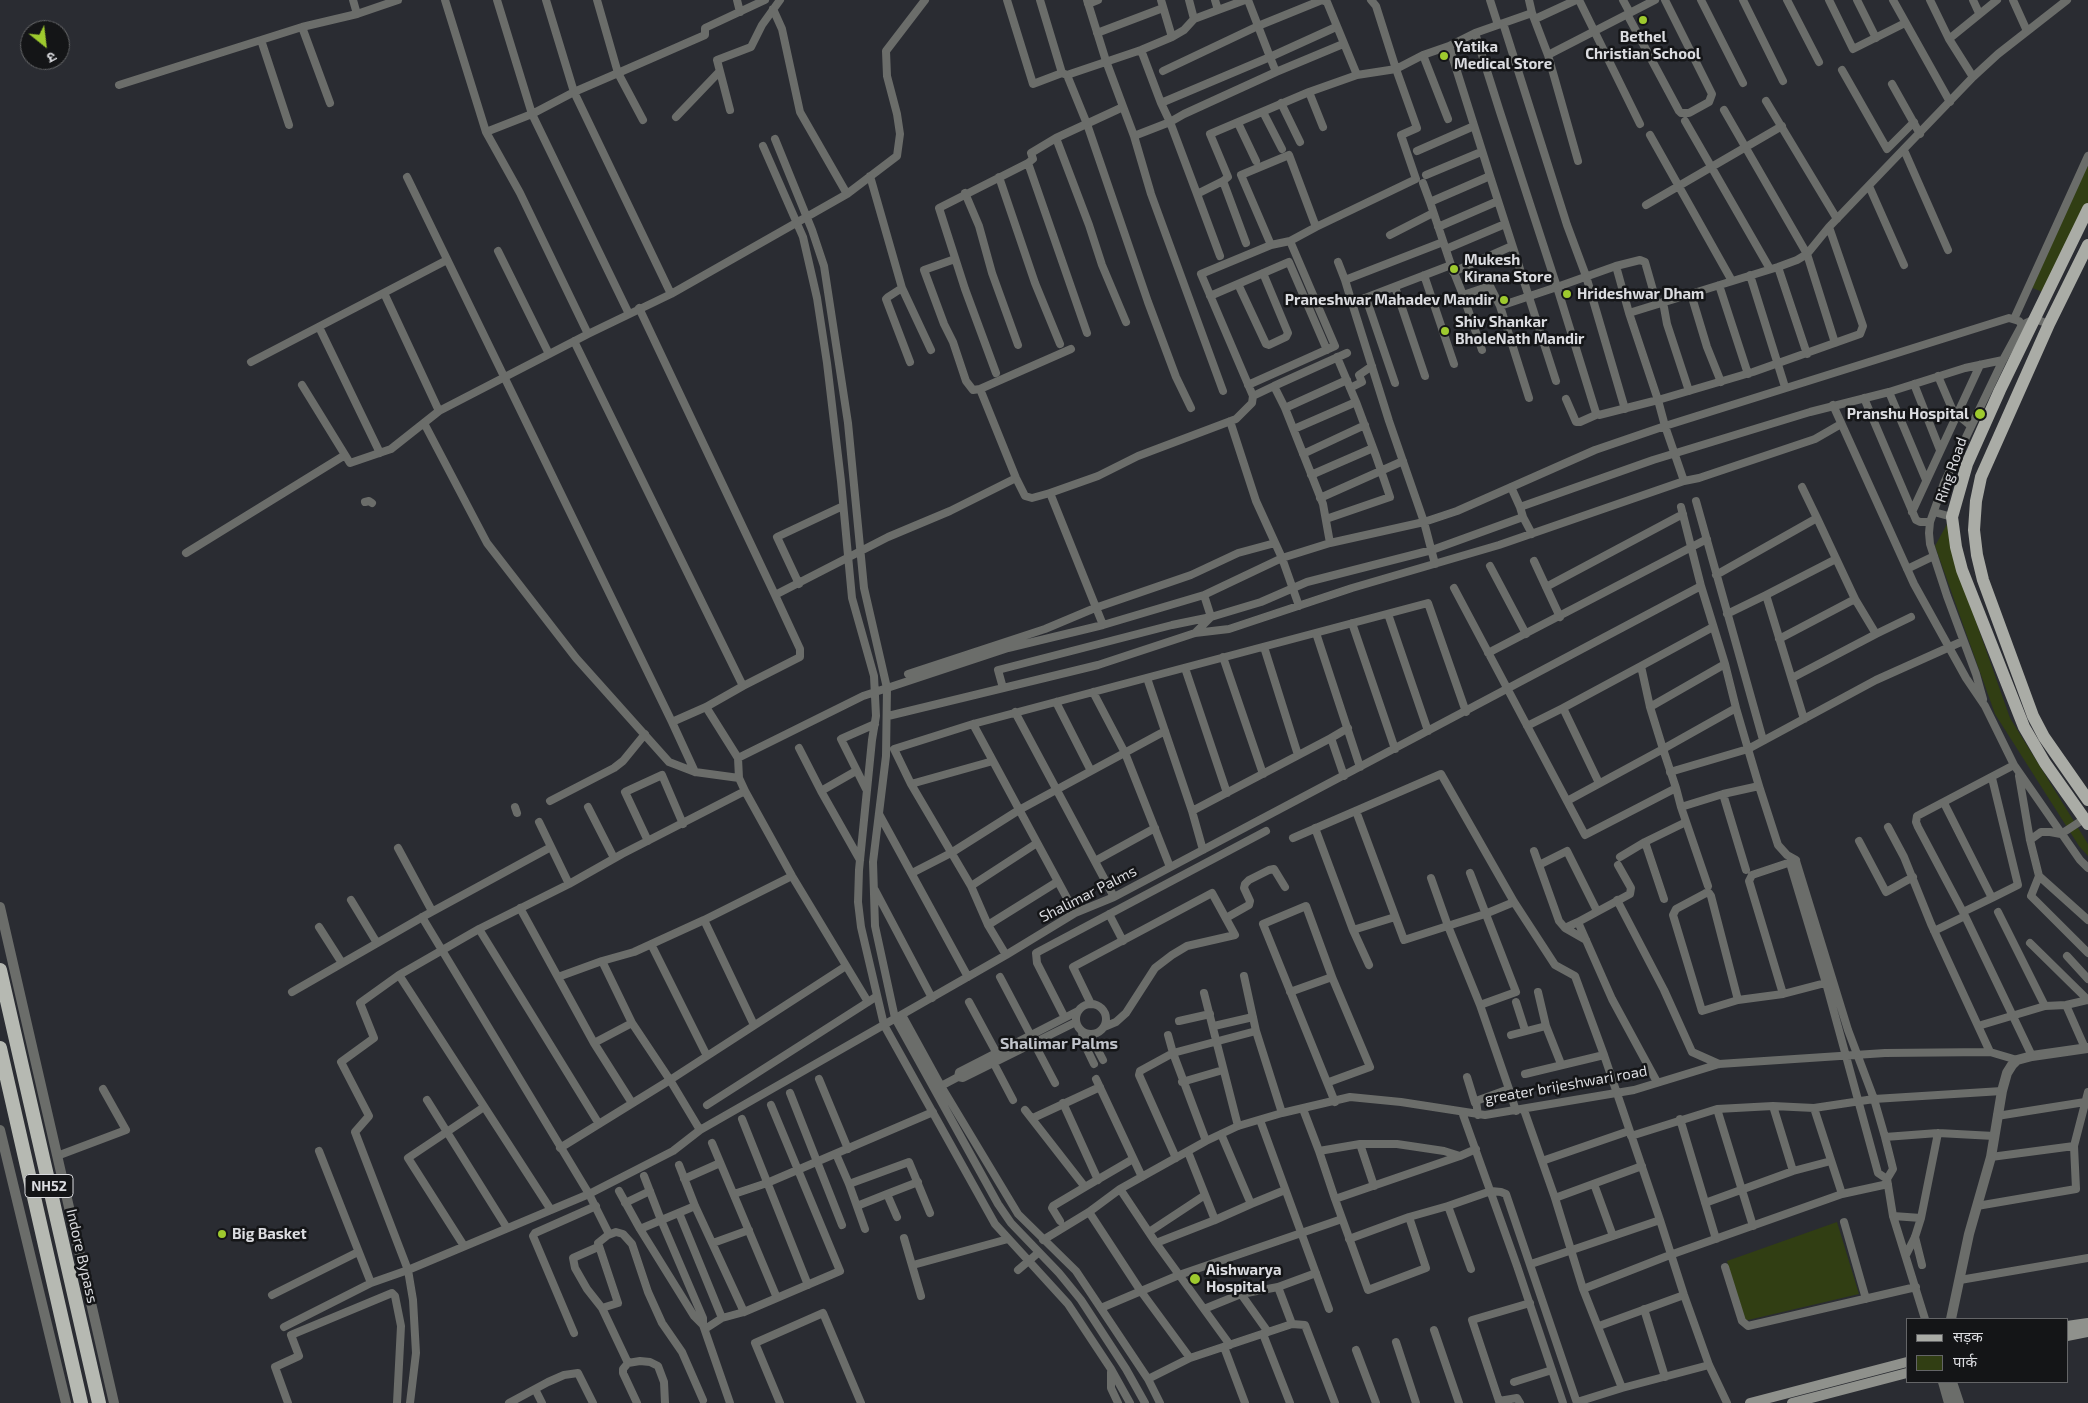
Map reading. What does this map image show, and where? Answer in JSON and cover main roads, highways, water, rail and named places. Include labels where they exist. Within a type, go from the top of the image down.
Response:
[{"type":"highway","name":"Indore Bypass","points":[[0,970],[98,1403]]},
{"type":"highway","name":"NH52","points":[[0,1048],[81,1403]]},
{"type":"main road","name":"Ring Road","points":[[2086,822],[2045,764],[2024,727],[1962,570],[1956,547],[1952,517],[1967,464],[2088,209]]},
{"type":"main road","name":"Ring Road","points":[[2088,245],[2049,324],[1981,477],[1976,501],[1974,530],[1983,580],[2033,716],[2044,737],[2088,800]]},
{"type":"main road","points":[[2068,1326],[2088,1323]]},
{"type":"main road","points":[[2068,1336],[2088,1332]]},
{"type":"main road","points":[[1750,1403],[1906,1362]]},
{"type":"main road","points":[[1792,1403],[1906,1373]]},
{"type":"place","name":"Bethel Christian School","points":[[1643,20]]},
{"type":"place","name":"Yatika Medical Store","points":[[1444,56]]},
{"type":"place","name":"Mukesh Kirana Store","points":[[1454,269]]},
{"type":"place","name":"Hrideshwar Dham","points":[[1567,294]]},
{"type":"place","name":"Praneshwar Mahadev Mandir","points":[[1504,300]]},
{"type":"place","name":"Shiv Shankar BholeNath Mandir","points":[[1445,331]]},
{"type":"place","name":"Pranshu Hospital","points":[[1980,414]]},
{"type":"place","name":"Big Basket","points":[[222,1234]]},
{"type":"place","name":"Aishwarya Hospital","points":[[1195,1279]]},
{"type":"district","name":"Shalimar Palms","points":[[1059,1044]]}]
